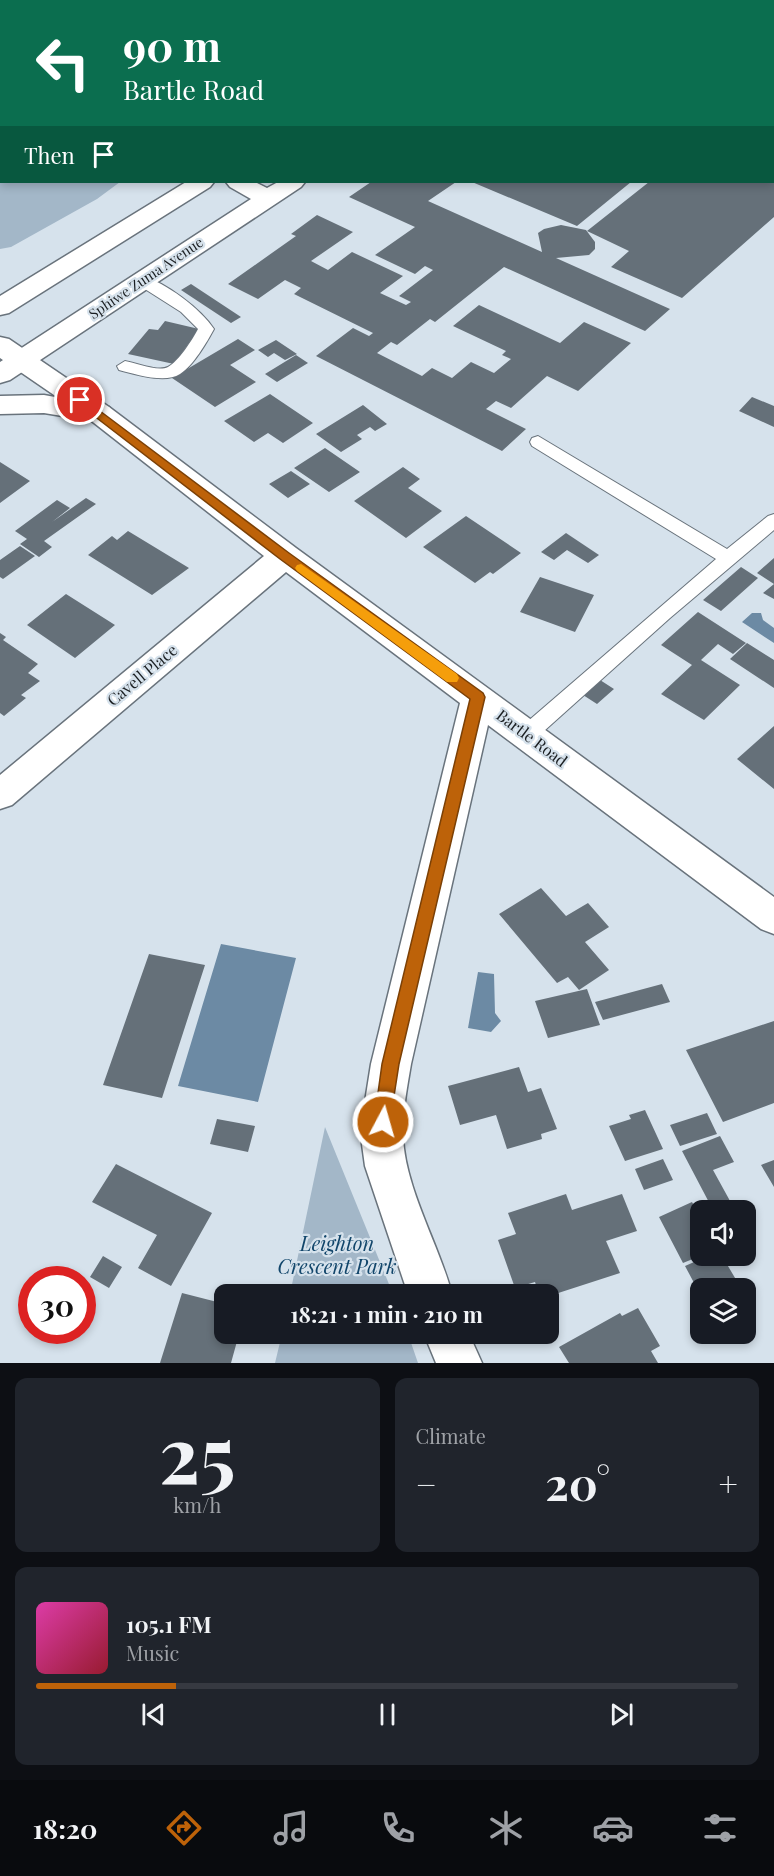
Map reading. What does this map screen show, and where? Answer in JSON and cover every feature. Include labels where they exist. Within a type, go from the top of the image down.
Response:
[{"type":"street","points":[[0,308],[200,183]]},
{"type":"street","points":[[240,183],[268,198]]},
{"type":"street","name":"Sphiwe Zuma Avenue","points":[[8,360],[142,281],[290,183]]},
{"type":"street","name":"Bartle Road","points":[[8,360],[99,413],[285,556],[774,918]]},
{"type":"street","points":[[0,405],[44,404],[99,413]]},
{"type":"street","name":"Cavell Place","points":[[0,795],[285,556]]},
{"type":"street","points":[[427,1284],[386,1166],[382,1137],[384,1108],[391,1064],[478,697]]},
{"type":"street","points":[[450,1344],[459,1363]]},
{"type":"lane","points":[[124,366],[161,373],[174,371],[197,345],[206,329],[201,321],[142,281]]},
{"type":"lane","points":[[538,442],[728,558]]},
{"type":"lane","points":[[527,734],[774,520]]},
{"type":"green space","points":[[0,183],[119,183],[97,199],[11,247],[0,249]]},
{"type":"green space","name":"Leighton Crescent Park","points":[[325,1127],[389,1284],[292,1284]]},
{"type":"green space","points":[[280,1344],[411,1344],[418,1363],[275,1363]]},
{"type":"shaded area","points":[[752,613],[761,613],[763,620],[774,628],[774,643],[742,622]]},
{"type":"shaded area","points":[[221,944],[296,958],[258,1102],[178,1086]]},
{"type":"shaded area","points":[[478,972],[494,974],[495,1013],[501,1021],[491,1032],[468,1028]]},
{"type":"building","points":[[370,183],[455,183],[428,201],[542,252],[538,233],[544,229],[561,225],[586,230],[595,242],[595,249],[589,255],[556,258],[670,309],[645,331],[504,267],[435,322],[430,319],[397,345],[391,342],[377,353],[422,376],[432,368],[452,378],[471,362],[494,373],[511,359],[502,355],[506,351],[453,326],[479,305],[560,343],[584,322],[631,343],[578,391],[547,376],[511,408],[496,401],[486,409],[526,429],[502,451],[316,356],[353,328],[369,336],[373,333],[294,294],[301,288],[285,280],[258,299],[228,284],[296,236],[291,234],[317,215],[353,232],[311,261],[328,270],[352,252],[403,276],[380,293],[406,305],[411,302],[399,296],[433,270],[425,266],[415,274],[375,255],[415,227],[349,197]]},
{"type":"building","points":[[474,183],[630,183],[577,226]]},
{"type":"building","points":[[648,183],[774,183],[774,217],[682,298],[611,267],[629,251],[587,231]]},
{"type":"building","points":[[191,284],[241,317],[231,323],[181,290]]},
{"type":"building","points":[[165,321],[199,329],[174,364],[128,354],[149,329],[158,330]]},
{"type":"building","points":[[238,339],[255,350],[230,365],[256,382],[215,407],[172,378]]},
{"type":"building","points":[[276,340],[297,354],[285,360],[274,353],[268,357],[258,350]]},
{"type":"building","points":[[296,355],[308,363],[277,382],[265,374]]},
{"type":"building","points":[[270,394],[313,423],[283,443],[268,433],[254,442],[224,421]]},
{"type":"building","points":[[752,397],[774,406],[774,427],[739,411]]},
{"type":"building","points":[[363,405],[387,424],[375,431],[370,427],[357,435],[362,439],[341,452],[316,434]]},
{"type":"building","points":[[325,448],[360,472],[329,492],[294,468]]},
{"type":"building","points":[[0,462],[30,481],[0,503]]},
{"type":"building","points":[[403,467],[420,479],[408,488],[442,511],[406,538],[354,501]]},
{"type":"building","points":[[291,471],[310,484],[288,498],[269,484]]},
{"type":"building","points":[[86,498],[96,504],[44,541],[52,547],[39,557],[20,544],[27,539],[15,531],[57,500],[70,508],[52,522]]},
{"type":"building","points":[[466,516],[521,553],[493,574],[490,572],[475,583],[423,547]]},
{"type":"building","points":[[128,531],[189,568],[152,595],[88,555],[112,536],[117,540]]},
{"type":"building","points":[[566,533],[599,555],[588,563],[567,550],[554,560],[541,552]]},
{"type":"building","points":[[20,546],[35,556],[3,579],[0,577],[0,560]]},
{"type":"building","points":[[774,558],[774,584],[757,573]]},
{"type":"building","points":[[741,567],[758,578],[721,611],[703,600]]},
{"type":"building","points":[[540,577],[594,595],[575,632],[520,612]]},
{"type":"building","points":[[774,584],[774,599],[763,593]]},
{"type":"building","points":[[66,594],[115,625],[75,658],[27,625]]},
{"type":"building","points":[[698,612],[746,643],[733,654],[718,644],[701,660],[740,685],[704,720],[661,694],[692,665],[661,645]]},
{"type":"building","points":[[0,633],[6,637],[3,640],[38,664],[28,673],[40,681],[21,695],[26,698],[4,716],[0,713]]},
{"type":"building","points":[[747,643],[774,660],[774,688],[730,659]]},
{"type":"building","points":[[600,680],[614,689],[597,704],[583,695]]},
{"type":"building","points":[[774,726],[774,789],[737,759]]},
{"type":"building","points":[[541,888],[566,916],[588,903],[609,927],[585,942],[609,970],[579,990],[568,977],[557,983],[499,914]]},
{"type":"building","points":[[149,954],[205,965],[162,1098],[103,1085]]},
{"type":"building","points":[[662,984],[670,1002],[603,1020],[595,1002]]},
{"type":"building","points":[[587,989],[600,1025],[548,1038],[535,1001]]},
{"type":"building","points":[[774,1021],[774,1103],[723,1122],[686,1050]]},
{"type":"building","points":[[519,1067],[528,1092],[541,1088],[557,1129],[541,1134],[542,1139],[507,1149],[496,1115],[460,1125],[448,1086]]},
{"type":"building","points":[[645,1110],[663,1149],[625,1161],[609,1126],[631,1119],[629,1115]]},
{"type":"building","points":[[707,1113],[717,1134],[680,1146],[670,1125]]},
{"type":"building","points":[[217,1119],[255,1126],[248,1152],[210,1144]]},
{"type":"building","points":[[720,1136],[734,1162],[713,1170],[730,1200],[708,1200],[682,1151]]},
{"type":"building","points":[[663,1159],[673,1180],[644,1190],[635,1169]]},
{"type":"building","points":[[774,1160],[774,1187],[761,1165]]},
{"type":"building","points":[[116,1164],[212,1213],[171,1286],[138,1268],[157,1235],[92,1202]]},
{"type":"building","points":[[566,1194],[572,1210],[622,1194],[637,1231],[606,1241],[620,1273],[559,1293],[559,1284],[536,1284],[535,1282],[514,1284],[498,1240],[516,1234],[508,1213]]},
{"type":"building","points":[[690,1203],[690,1260],[683,1263],[659,1217]]},
{"type":"building","points":[[103,1256],[122,1267],[109,1288],[96,1280],[96,1267]]},
{"type":"building","points":[[690,1264],[690,1266],[728,1266],[735,1278],[691,1278],[685,1266]]},
{"type":"building","points":[[182,1293],[214,1301],[214,1344],[236,1344],[231,1363],[160,1363]]},
{"type":"building","points":[[638,1308],[660,1346],[651,1351],[658,1363],[569,1363],[559,1347],[620,1313],[622,1316]]},
{"type":"slow traffic","points":[[301,568],[452,678]]},
{"type":"route","points":[[80,400],[285,556],[478,697],[391,1064],[383,1122]]}]
